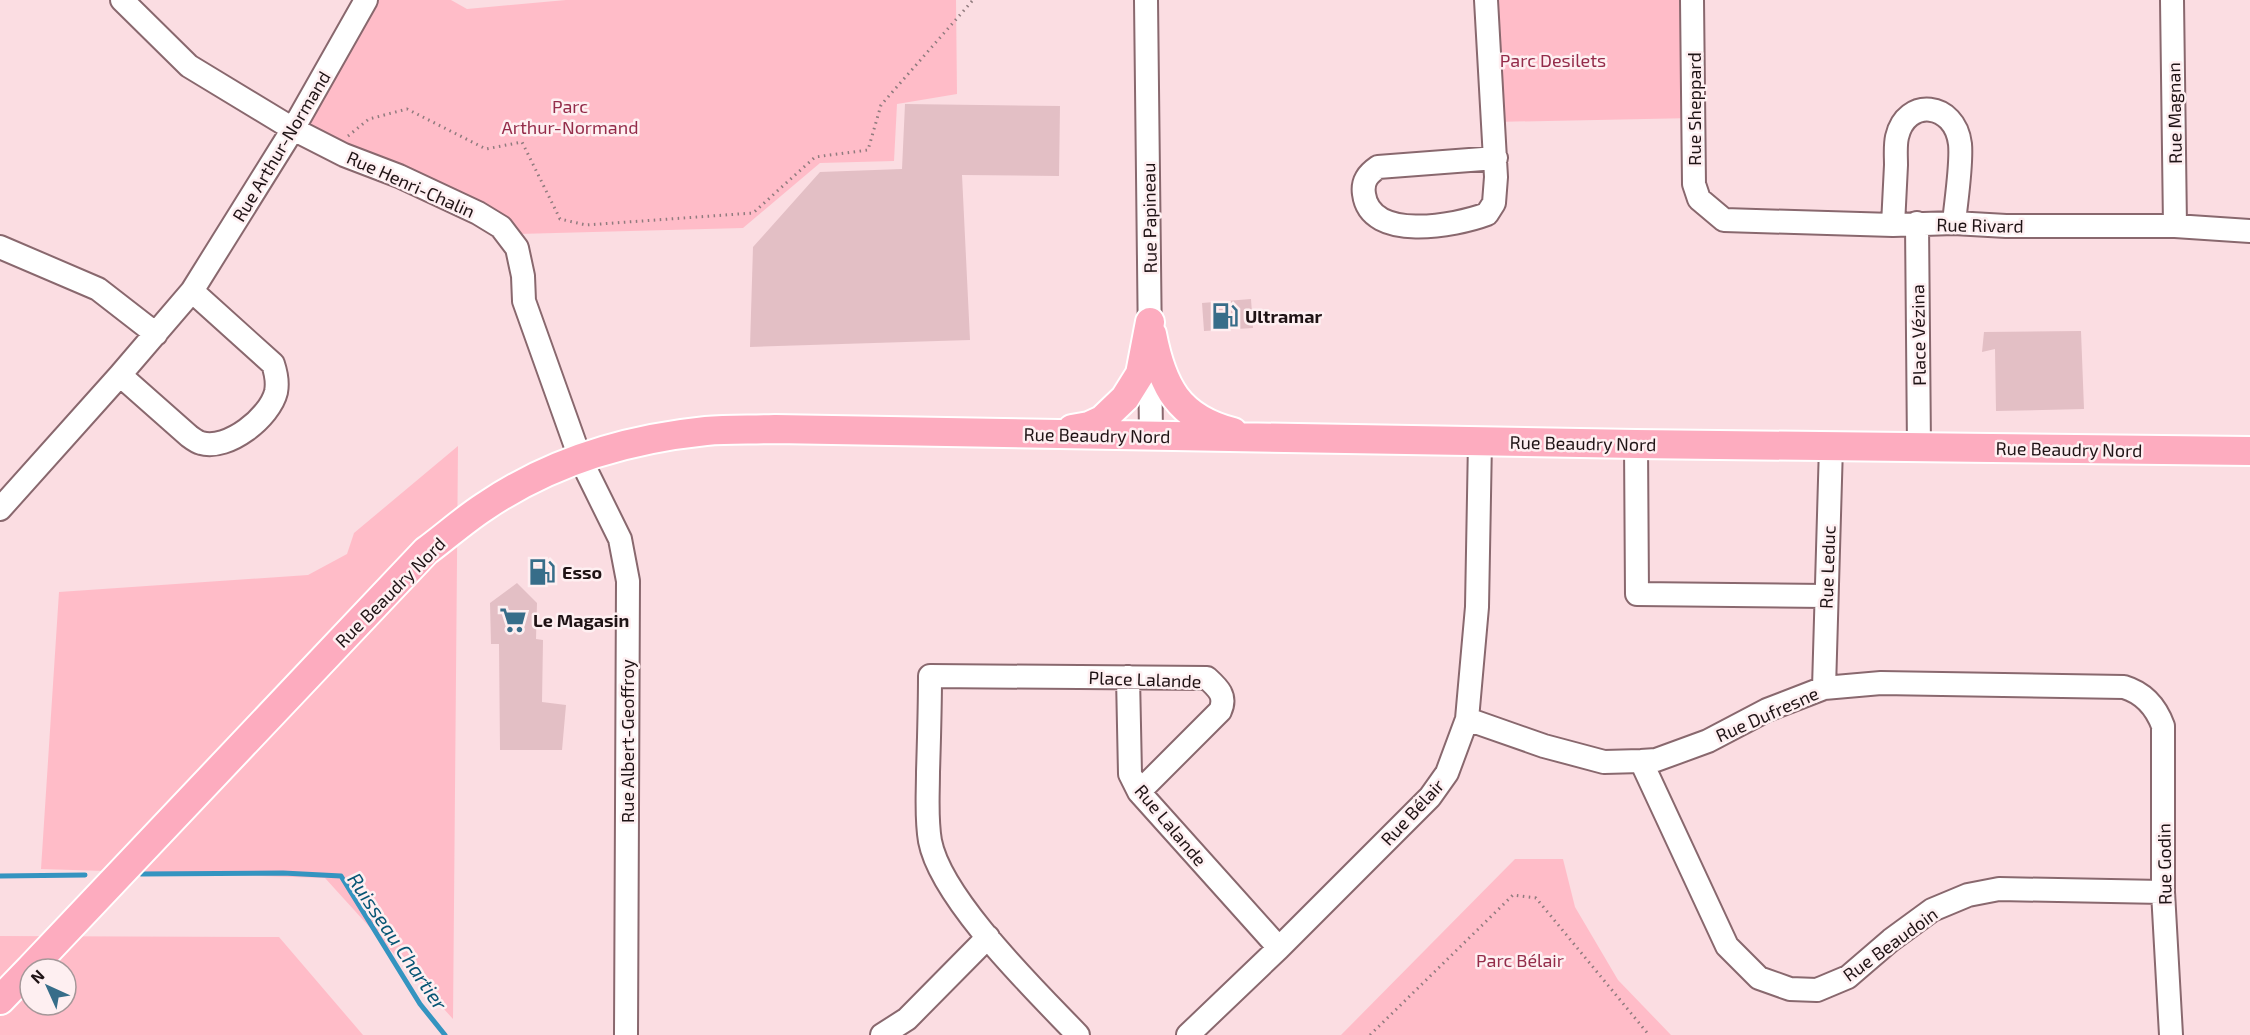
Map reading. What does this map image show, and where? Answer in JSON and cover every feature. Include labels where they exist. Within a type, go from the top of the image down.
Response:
[{"type":"main road","points":[[1023,434],[1058,433],[1089,426],[1102,420],[1125,398],[1140,374],[1150,322]]},
{"type":"main road","points":[[1150,322],[1158,365],[1168,389],[1186,408],[1214,428],[1255,438]]},
{"type":"main road","name":"Rue Beaudry Nord","points":[[42,957],[426,552],[482,508],[512,489],[580,458],[641,440],[708,430],[775,429],[1636,444],[2250,451]]},
{"type":"main road","name":"Rue Beaudry Nord","points":[[0,1000],[18,981]]},
{"type":"street","name":"Rue Henri-Chalin","points":[[122,0],[189,66],[293,129],[478,213],[501,227],[517,248],[523,276],[524,302],[580,458]]},
{"type":"street","name":"Rue Arthur-Normand","points":[[0,509],[192,291],[293,129],[366,0]]},
{"type":"street","name":"Rue Papineau","points":[[1146,0],[1151,436]]},
{"type":"street","points":[[1486,0],[1496,158],[1494,202],[1487,214],[1430,226],[1399,225],[1380,219],[1365,205],[1362,185],[1369,173],[1378,167],[1496,158]]},
{"type":"street","name":"Rue Sheppard","points":[[1692,0],[1694,184],[1699,199],[1712,211]]},
{"type":"street","name":"Rue Magnan","points":[[2172,0],[2175,226]]},
{"type":"street","points":[[1893,225],[1897,137],[1904,121],[1911,114],[1925,110],[1938,111],[1948,116],[1955,126],[1960,145],[1954,223]]},
{"type":"street","name":"Rue Rivard","points":[[1712,211],[1724,220],[1893,225],[1954,223],[2006,226],[2175,226],[2250,231]]},
{"type":"street","name":"Place Vézina","points":[[1917,223],[1919,448]]},
{"type":"street","points":[[0,247],[98,289],[156,334]]},
{"type":"street","points":[[120,375],[189,436],[201,443],[218,444],[234,438],[244,433],[260,417],[276,392],[277,375],[273,364],[192,291]]},
{"type":"street","name":"Rue Bélair","points":[[1188,1035],[1430,797],[1447,773],[1467,718],[1477,607],[1480,441]]},
{"type":"street","points":[[1636,444],[1637,594],[1826,596]]},
{"type":"street","name":"Rue Leduc","points":[[1824,688],[1831,446]]},
{"type":"street","name":"Rue Albert-Geoffroy","points":[[580,458],[620,539],[628,581],[626,1035]]},
{"type":"street","name":"Place Lalande","points":[[988,937],[961,902],[938,866],[930,841],[927,811],[930,676],[1207,678],[1221,691],[1223,704],[1220,711],[1138,792]]},
{"type":"street","name":"Rue Lalande","points":[[1128,676],[1130,774],[1138,792],[1279,948]]},
{"type":"street","name":"Rue Dufresne","points":[[1467,718],[1544,746],[1604,762],[1656,760],[1708,741],[1767,711],[1824,688],[1881,683],[2124,687],[2136,690],[2145,699]]},
{"type":"street","name":"Rue Godin","points":[[2145,699],[2157,710],[2163,726],[2163,892],[2171,1035]]},
{"type":"street","name":"Rue Beaudoin","points":[[1641,760],[1727,946],[1759,978],[1790,989],[1817,990],[1848,977],[1891,940],[1932,910],[1968,895],[1999,889],[2163,892]]},
{"type":"street","points":[[882,1035],[907,1018],[988,937],[1078,1035]]},
{"type":"path","points":[[333,149],[369,119],[407,109],[486,149],[522,142],[560,219],[586,225],[753,213],[815,157],[868,150],[881,105],[973,0]]},
{"type":"path","points":[[1370,1035],[1513,895],[1536,898],[1649,1035]]},
{"type":"green space","name":"Parc Arthur-Normand","points":[[373,0],[451,0],[467,9],[566,0],[956,0],[957,94],[897,104],[894,161],[820,163],[743,228],[518,234],[293,129]]},
{"type":"green space","name":"Parc Desilets","points":[[1486,0],[1692,0],[1694,118],[1494,122]]},
{"type":"green space","points":[[458,446],[453,1019],[325,878],[41,869],[59,592],[308,575],[347,554],[354,533]]},
{"type":"green space","name":"Parc Bélair","points":[[1515,859],[1563,859],[1575,907],[1618,980],[1671,1035],[1341,1035]]},
{"type":"green space","points":[[0,936],[279,937],[363,1035],[0,1035]]},
{"type":"building","points":[[905,104],[1060,106],[1059,176],[962,175],[970,340],[750,347],[753,247],[820,172],[902,169]]},
{"type":"building","points":[[1251,299],[1253,328],[1204,331],[1202,303]]},
{"type":"building","points":[[2081,331],[2084,409],[1996,411],[1995,349],[1982,352],[1984,332]]},
{"type":"building","points":[[517,583],[537,603],[536,639],[543,640],[542,702],[566,705],[562,750],[500,750],[499,644],[491,644],[490,603]]},
{"type":"waterway","name":"Ruisseau Chartier","points":[[141,874],[283,873],[341,876],[420,1004],[445,1035]]},
{"type":"waterway","points":[[0,876],[85,875]]},
{"type":"place","name":"Ultramar","points":[[1225,316]]},
{"type":"place","name":"Esso","points":[[542,572]]},
{"type":"place","name":"Le Magasin","points":[[513,620]]}]
